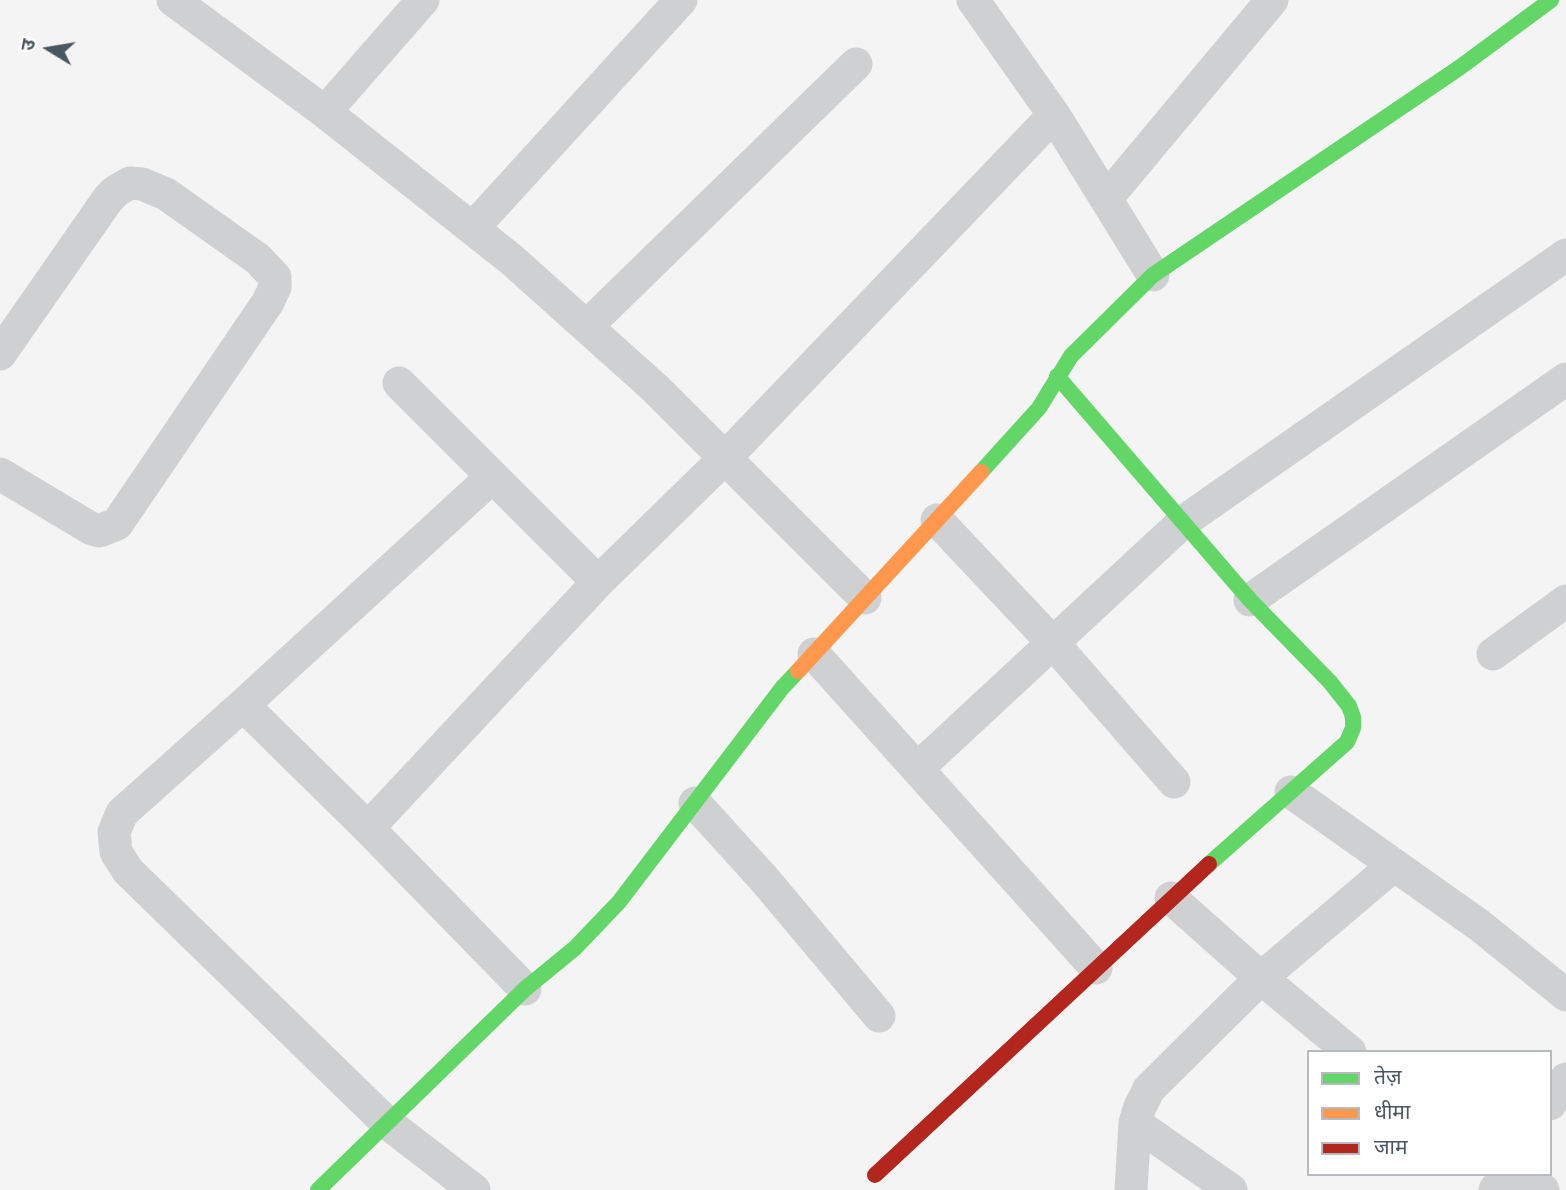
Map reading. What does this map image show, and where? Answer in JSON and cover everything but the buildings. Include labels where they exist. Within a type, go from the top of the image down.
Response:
[{"type":"street","points":[[325,112],[424,0]]},
{"type":"street","points":[[474,228],[681,0]]},
{"type":"street","points":[[1106,199],[1272,0]]},
{"type":"street","points":[[318,1190],[525,989],[575,948],[619,902],[782,688],[1039,408],[1071,356],[1153,275],[1459,68],[1551,0]]},
{"type":"street","points":[[182,3],[474,228],[587,326],[656,389],[865,598]]},
{"type":"street","points":[[983,5],[1153,275]]},
{"type":"street","points":[[587,326],[856,64]]},
{"type":"street","points":[[368,828],[598,582],[724,459],[1054,115]]},
{"type":"street","points":[[0,354],[108,199],[130,183],[142,184],[166,194],[258,260],[275,277],[275,287],[268,302],[117,524],[99,531],[92,529],[0,474]]},
{"type":"street","points":[[918,768],[1183,522],[1566,255]]},
{"type":"street","points":[[875,1175],[1171,898],[1347,742],[1353,728],[1349,706],[1330,682],[1250,600],[1057,376]]},
{"type":"street","points":[[1250,600],[1566,379]]},
{"type":"street","points":[[399,383],[598,582]]},
{"type":"street","points":[[474,1190],[386,1122],[128,871],[116,852],[114,832],[122,813],[492,477]]},
{"type":"street","points":[[937,520],[1053,643],[1174,782]]},
{"type":"street","points":[[1493,653],[1566,601]]},
{"type":"street","points":[[814,653],[1096,968]]},
{"type":"street","points":[[243,705],[525,989]]},
{"type":"street","points":[[1292,792],[1479,925],[1566,995]]},
{"type":"street","points":[[695,803],[764,879],[879,1016]]},
{"type":"street","points":[[1131,1190],[1135,1123],[1149,1089],[1261,978],[1393,866]]},
{"type":"street","points":[[1171,898],[1348,1050]]},
{"type":"street","points":[[1552,1101],[1566,1079]]},
{"type":"street","points":[[1135,1123],[1231,1190]]},
{"type":"street","points":[[1524,1176],[1543,1190]]},
{"type":"traffic: fast","points":[[981,472],[1039,408],[1071,356],[1153,275],[1459,68],[1551,0]]},
{"type":"traffic: fast","points":[[1057,376],[1250,600],[1330,682],[1349,706],[1353,717],[1353,728],[1347,742],[1209,864]]},
{"type":"traffic: fast","points":[[318,1190],[525,989],[575,948],[619,902],[782,688],[798,671]]},
{"type":"traffic: slow","points":[[798,671],[981,472]]},
{"type":"traffic: jam","points":[[875,1175],[1209,864]]}]
